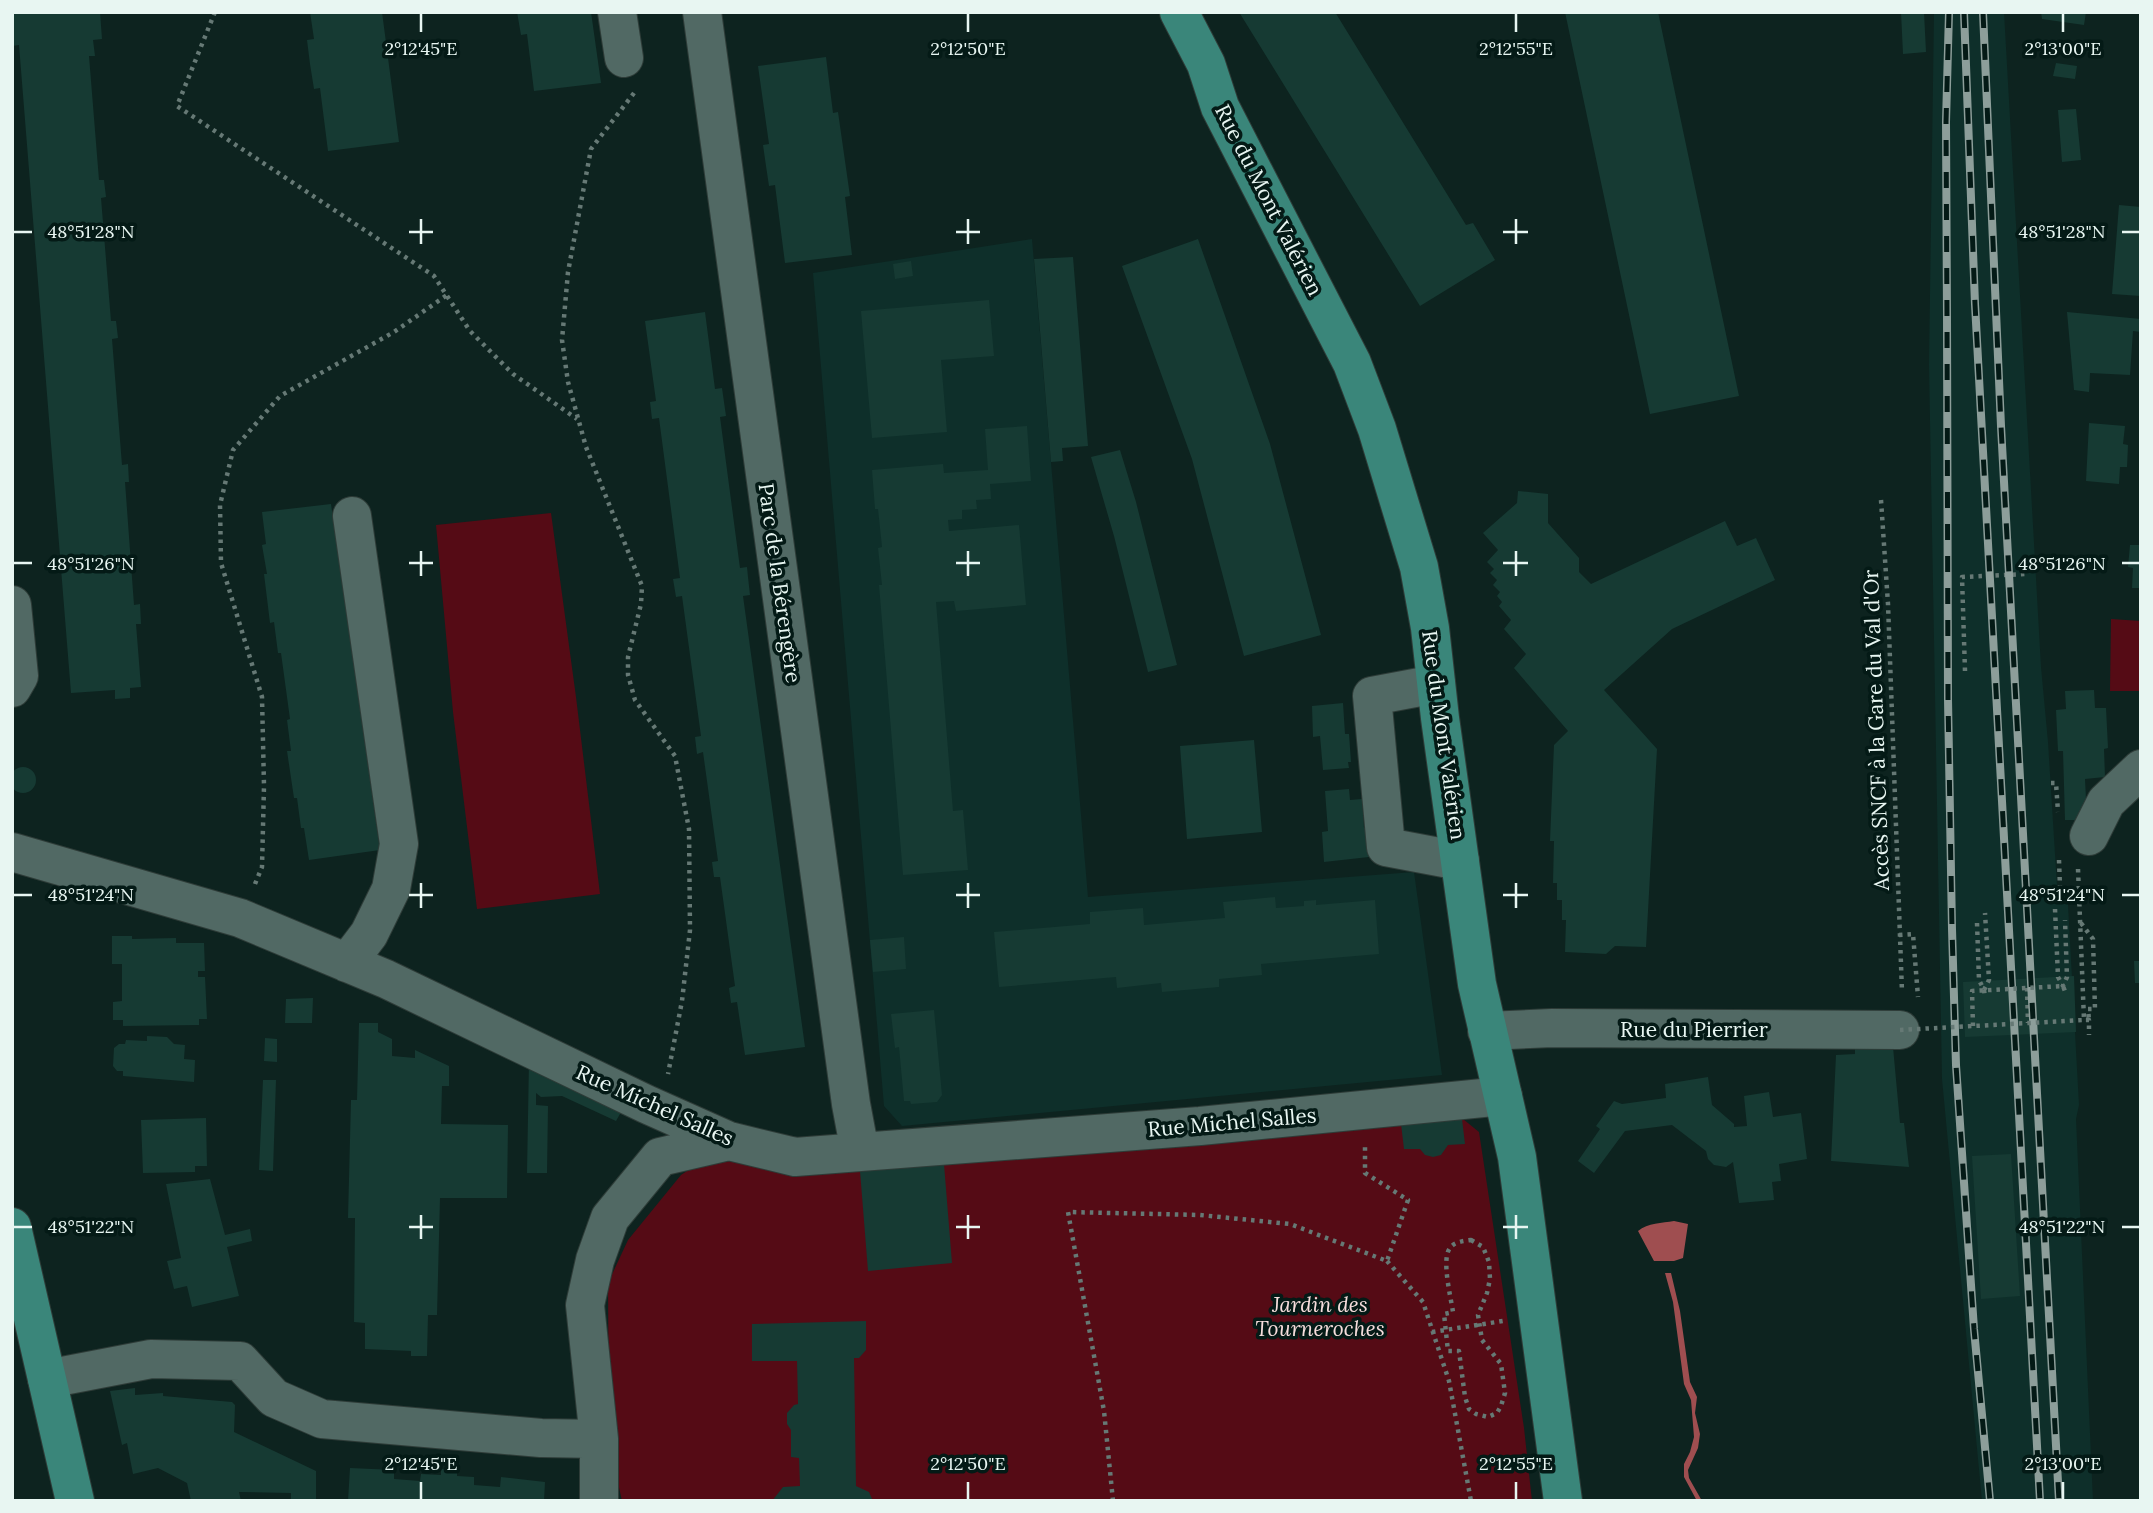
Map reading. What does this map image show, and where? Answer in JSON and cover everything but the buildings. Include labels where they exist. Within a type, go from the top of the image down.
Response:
[{"type":"main road","name":"Rue du Mont Valérien","points":[[1179,12],[1206,64],[1220,107],[1352,363],[1377,429],[1419,567],[1430,628],[1477,984],[1517,1157],[1563,1501]]},
{"type":"main road","points":[[12,1227],[75,1501]]},
{"type":"street","points":[[617,12],[632,72]]},
{"type":"street","name":"Parc de la Bérengère","points":[[702,12],[847,1076],[860,1153]]},
{"type":"street","points":[[347,963],[369,934],[391,889],[399,844],[352,516]]},
{"type":"street","points":[[12,605],[19,676],[12,688]]},
{"type":"street","points":[[1436,684],[1372,696],[1386,847],[1461,861]]},
{"type":"street","points":[[2089,836],[2106,802],[2141,769]]},
{"type":"street","name":"Rue Michel Salles","points":[[12,852],[240,918],[386,979],[729,1140],[795,1157],[1200,1126],[1503,1096]]},
{"type":"street","name":"Rue du Pierrier","points":[[1487,1031],[1909,1015]]},
{"type":"street","points":[[600,1501],[599,1439],[585,1305],[610,1218],[660,1157],[729,1140]]},
{"type":"street","points":[[47,1379],[151,1359],[240,1362],[274,1398],[322,1419],[541,1438],[599,1439]]},
{"type":"path","points":[[215,12],[177,106],[434,276],[470,331],[513,374],[578,419]]},
{"type":"path","points":[[632,72],[591,149],[568,272],[562,340],[568,382],[586,447],[642,586],[641,604],[628,657],[628,675],[635,700],[676,756],[689,829],[690,930],[682,1001],[671,1064],[657,1108]]},
{"type":"path","points":[[240,918],[262,867],[264,786],[262,697],[222,563],[220,505],[233,450],[280,396],[394,332],[447,295]]},
{"type":"path","name":"Accès SNCF à la Gare du Val d'Or","points":[[1881,500],[1888,604],[1900,958]]},
{"type":"path","points":[[1965,671],[1962,577],[2026,574]]},
{"type":"path","points":[[2051,783],[2056,783],[2057,805]]},
{"type":"path","points":[[2084,1017],[2078,858],[2089,836]]},
{"type":"path","points":[[2055,909],[2058,977],[2066,994]]},
{"type":"path","points":[[1984,990],[1989,981],[1985,913]]},
{"type":"path","points":[[2063,986],[2067,977],[2065,920]]},
{"type":"path","points":[[1899,935],[1913,934],[1909,1015],[1973,1026],[2084,1017],[2089,1020],[2090,1035],[2088,1009],[2095,1009],[2093,939],[2080,922]]},
{"type":"path","points":[[1977,923],[1979,981],[1985,997]]},
{"type":"path","points":[[1973,1026],[1972,991],[2063,986]]},
{"type":"path","points":[[2027,988],[2028,1023]]},
{"type":"path","points":[[1363,1109],[1365,1173],[1408,1200],[1387,1261]]},
{"type":"path","points":[[1112,1501],[1104,1411],[1068,1212],[1200,1214],[1290,1224],[1387,1261],[1423,1302],[1449,1381],[1471,1501]]},
{"type":"path","points":[[1471,1240],[1483,1247],[1489,1262],[1490,1279],[1478,1315],[1482,1340],[1502,1364],[1505,1393],[1497,1413],[1488,1417],[1469,1409],[1459,1351],[1448,1351],[1446,1329],[1444,1314],[1453,1312],[1446,1257],[1450,1247],[1461,1241],[1471,1240]]},
{"type":"path","points":[[1432,1332],[1465,1327]]},
{"type":"shaded area","points":[[1934,12],[2004,12],[2041,667],[2057,886],[2067,887],[2079,1105],[2076,1119],[2093,1501],[1982,1501],[1942,1079],[1929,365]]},
{"type":"shaded area","points":[[1032,239],[1088,897],[1414,872],[1442,1075],[902,1126],[884,1106],[813,273]]},
{"type":"shaded area","points":[[1674,1221],[1688,1224],[1683,1258],[1654,1261],[1638,1231],[1651,1225]]},
{"type":"shaded area","points":[[1665,1273],[1671,1273],[1680,1311],[1690,1382],[1697,1397],[1695,1413],[1700,1434],[1698,1448],[1688,1470],[1689,1478],[1702,1501],[1697,1501],[1684,1477],[1684,1464],[1694,1437],[1691,1400],[1684,1384],[1673,1302]]},
{"type":"green space","points":[[551,513],[600,894],[477,909],[453,712],[436,525]]},
{"type":"green space","points":[[2111,619],[2141,621],[2141,691],[2110,691]]},
{"type":"green space","name":"Jardin des Tourneroches","points":[[1463,1119],[1479,1132],[1524,1428],[1532,1501],[622,1501],[609,1442],[608,1283],[628,1240],[681,1175],[717,1151]]},
{"type":"railway","points":[[1949,12],[1946,122],[1948,699],[1952,929],[1956,1065],[1974,1329],[1990,1501]]},
{"type":"railway","points":[[1964,12],[1975,304],[2040,1501]]},
{"type":"railway","points":[[1983,12],[2001,426],[2059,1501]]}]
